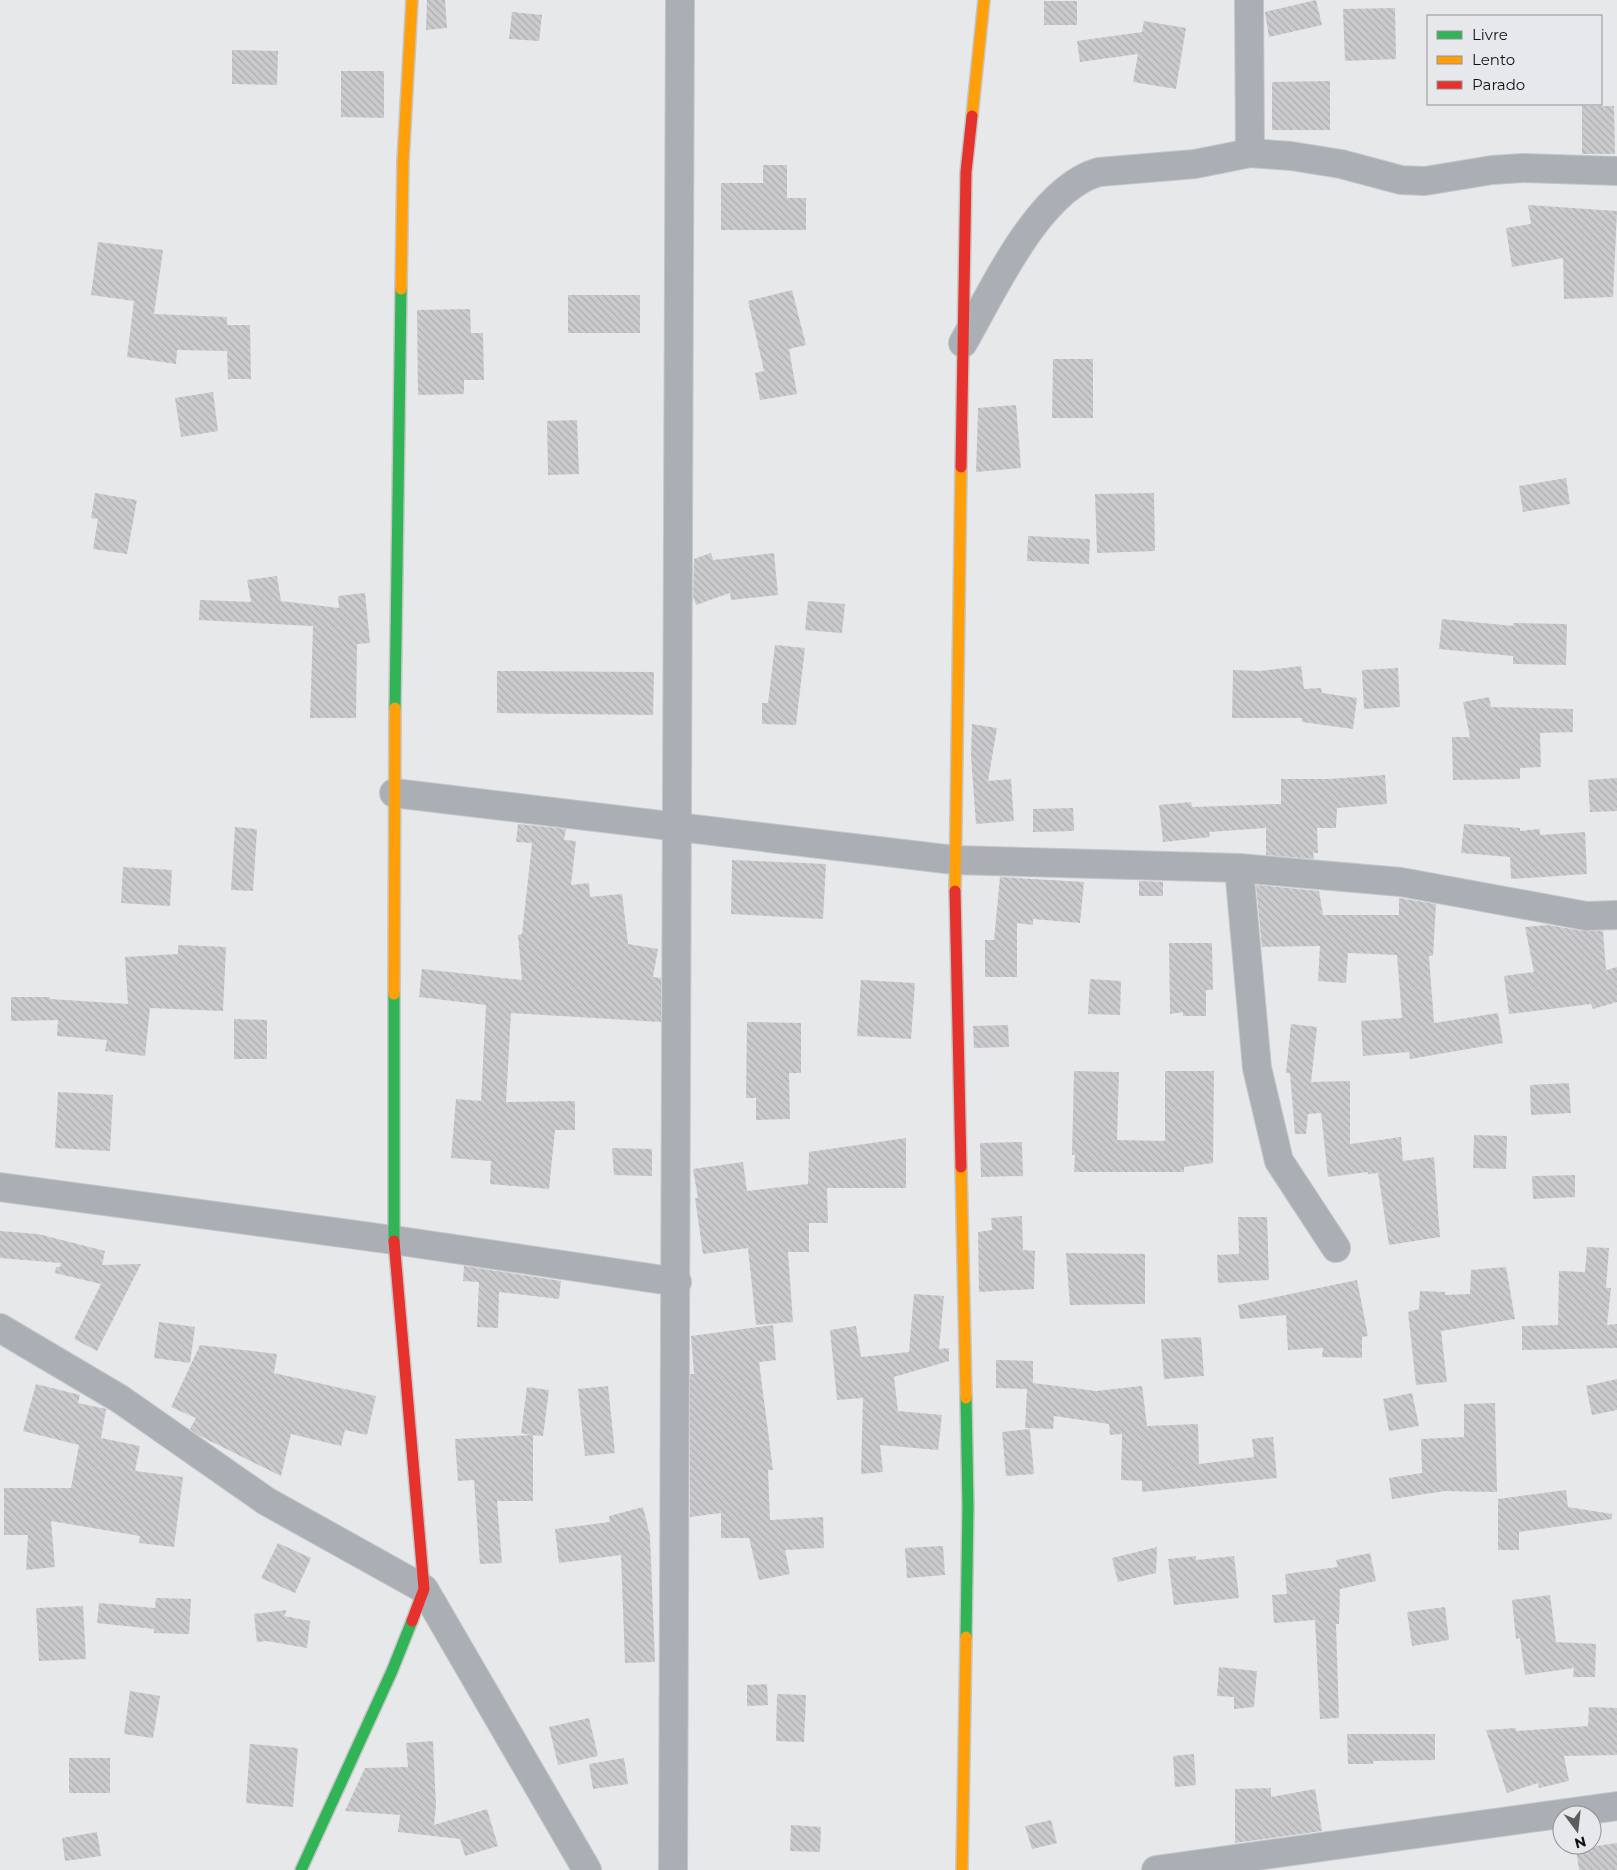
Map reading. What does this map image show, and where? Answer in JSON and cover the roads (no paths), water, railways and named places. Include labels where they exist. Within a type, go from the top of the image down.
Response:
[{"type":"street","points":[[412,0],[403,161],[394,793],[394,1240],[424,1589],[587,1870]]},
{"type":"street","points":[[673,1870],[680,0]]},
{"type":"street","points":[[962,1870],[968,1506],[954,860],[966,172],[984,0]]},
{"type":"street","points":[[1249,0],[1250,153]]},
{"type":"street","points":[[963,343],[1030,226],[1071,185],[1088,175],[1099,172],[1195,164],[1250,153],[1291,156],[1341,164],[1402,180],[1425,182],[1492,170],[1523,168],[1617,171]]},
{"type":"street","points":[[394,793],[954,860],[1239,868],[1401,882],[1586,916],[1617,915]]},
{"type":"street","points":[[1239,868],[1257,1068],[1279,1161],[1336,1248]]},
{"type":"street","points":[[0,1187],[394,1240],[676,1282]]},
{"type":"street","points":[[0,1328],[120,1399],[266,1501],[424,1589]]},
{"type":"street","points":[[302,1870],[392,1671],[424,1589]]},
{"type":"street","points":[[1156,1870],[1617,1806]]}]
